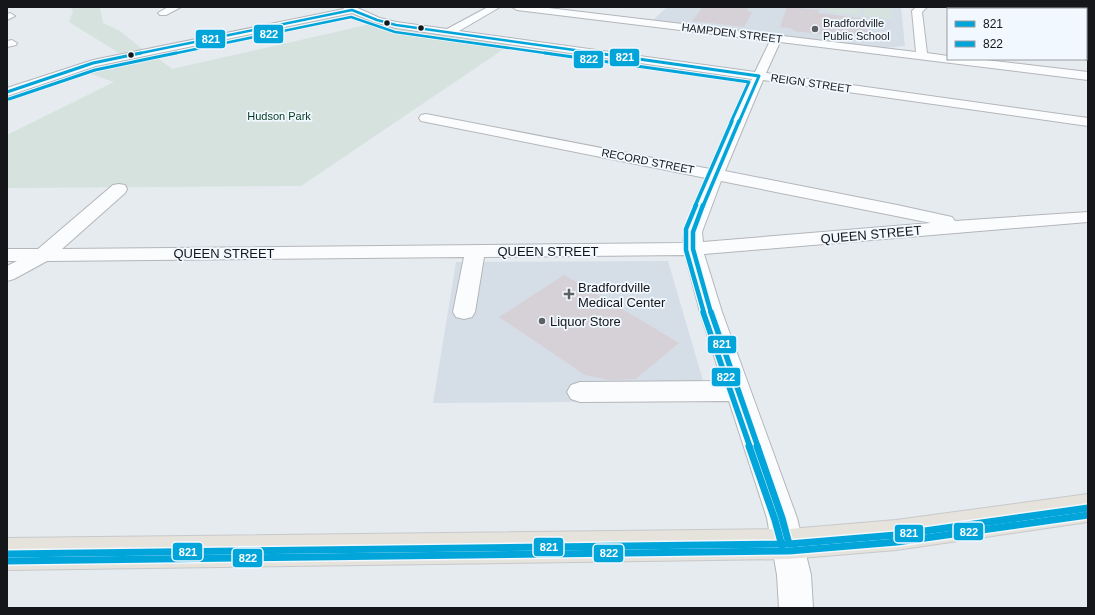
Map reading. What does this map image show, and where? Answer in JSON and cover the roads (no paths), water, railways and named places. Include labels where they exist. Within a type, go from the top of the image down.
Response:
[{"type":"main road","points":[[7,554],[789,544],[896,535],[1088,508]]},
{"type":"street","points":[[162,13],[176,7]]},
{"type":"street","points":[[449,32],[495,7]]},
{"type":"street","name":"HAMPDEN STREET","points":[[517,7],[947,59]]},
{"type":"street","points":[[604,17],[616,7]]},
{"type":"street","points":[[922,7],[917,11],[917,16],[922,56]]},
{"type":"street","points":[[7,92],[51,75],[101,61],[350,8]]},
{"type":"street","name":"REIGN STREET","points":[[350,8],[385,23],[1088,122]]},
{"type":"street","points":[[776,38],[715,175],[694,232],[693,249],[711,312],[782,518],[789,544],[794,575],[796,608]]},
{"type":"street","name":"HAMPDEN STREET","points":[[956,60],[1088,76]]},
{"type":"street","name":"RECORD STREET","points":[[426,118],[897,210],[963,226]]},
{"type":"street","points":[[7,275],[44,254],[119,189]]},
{"type":"street","name":"QUEEN STREET","points":[[7,255],[693,249],[1088,217]]},
{"type":"street","points":[[464,312],[475,251]]},
{"type":"street","points":[[580,392],[739,391]]},
{"type":"place","name":"Bradfordville Public School","points":[[815,29]]},
{"type":"place","name":"Bradfordville Medical Center","points":[[569,294]]},
{"type":"place","name":"Liquor Store","points":[[542,321]]},
{"type":"park label","name":"Hudson Park","points":[[279,116]]}]
